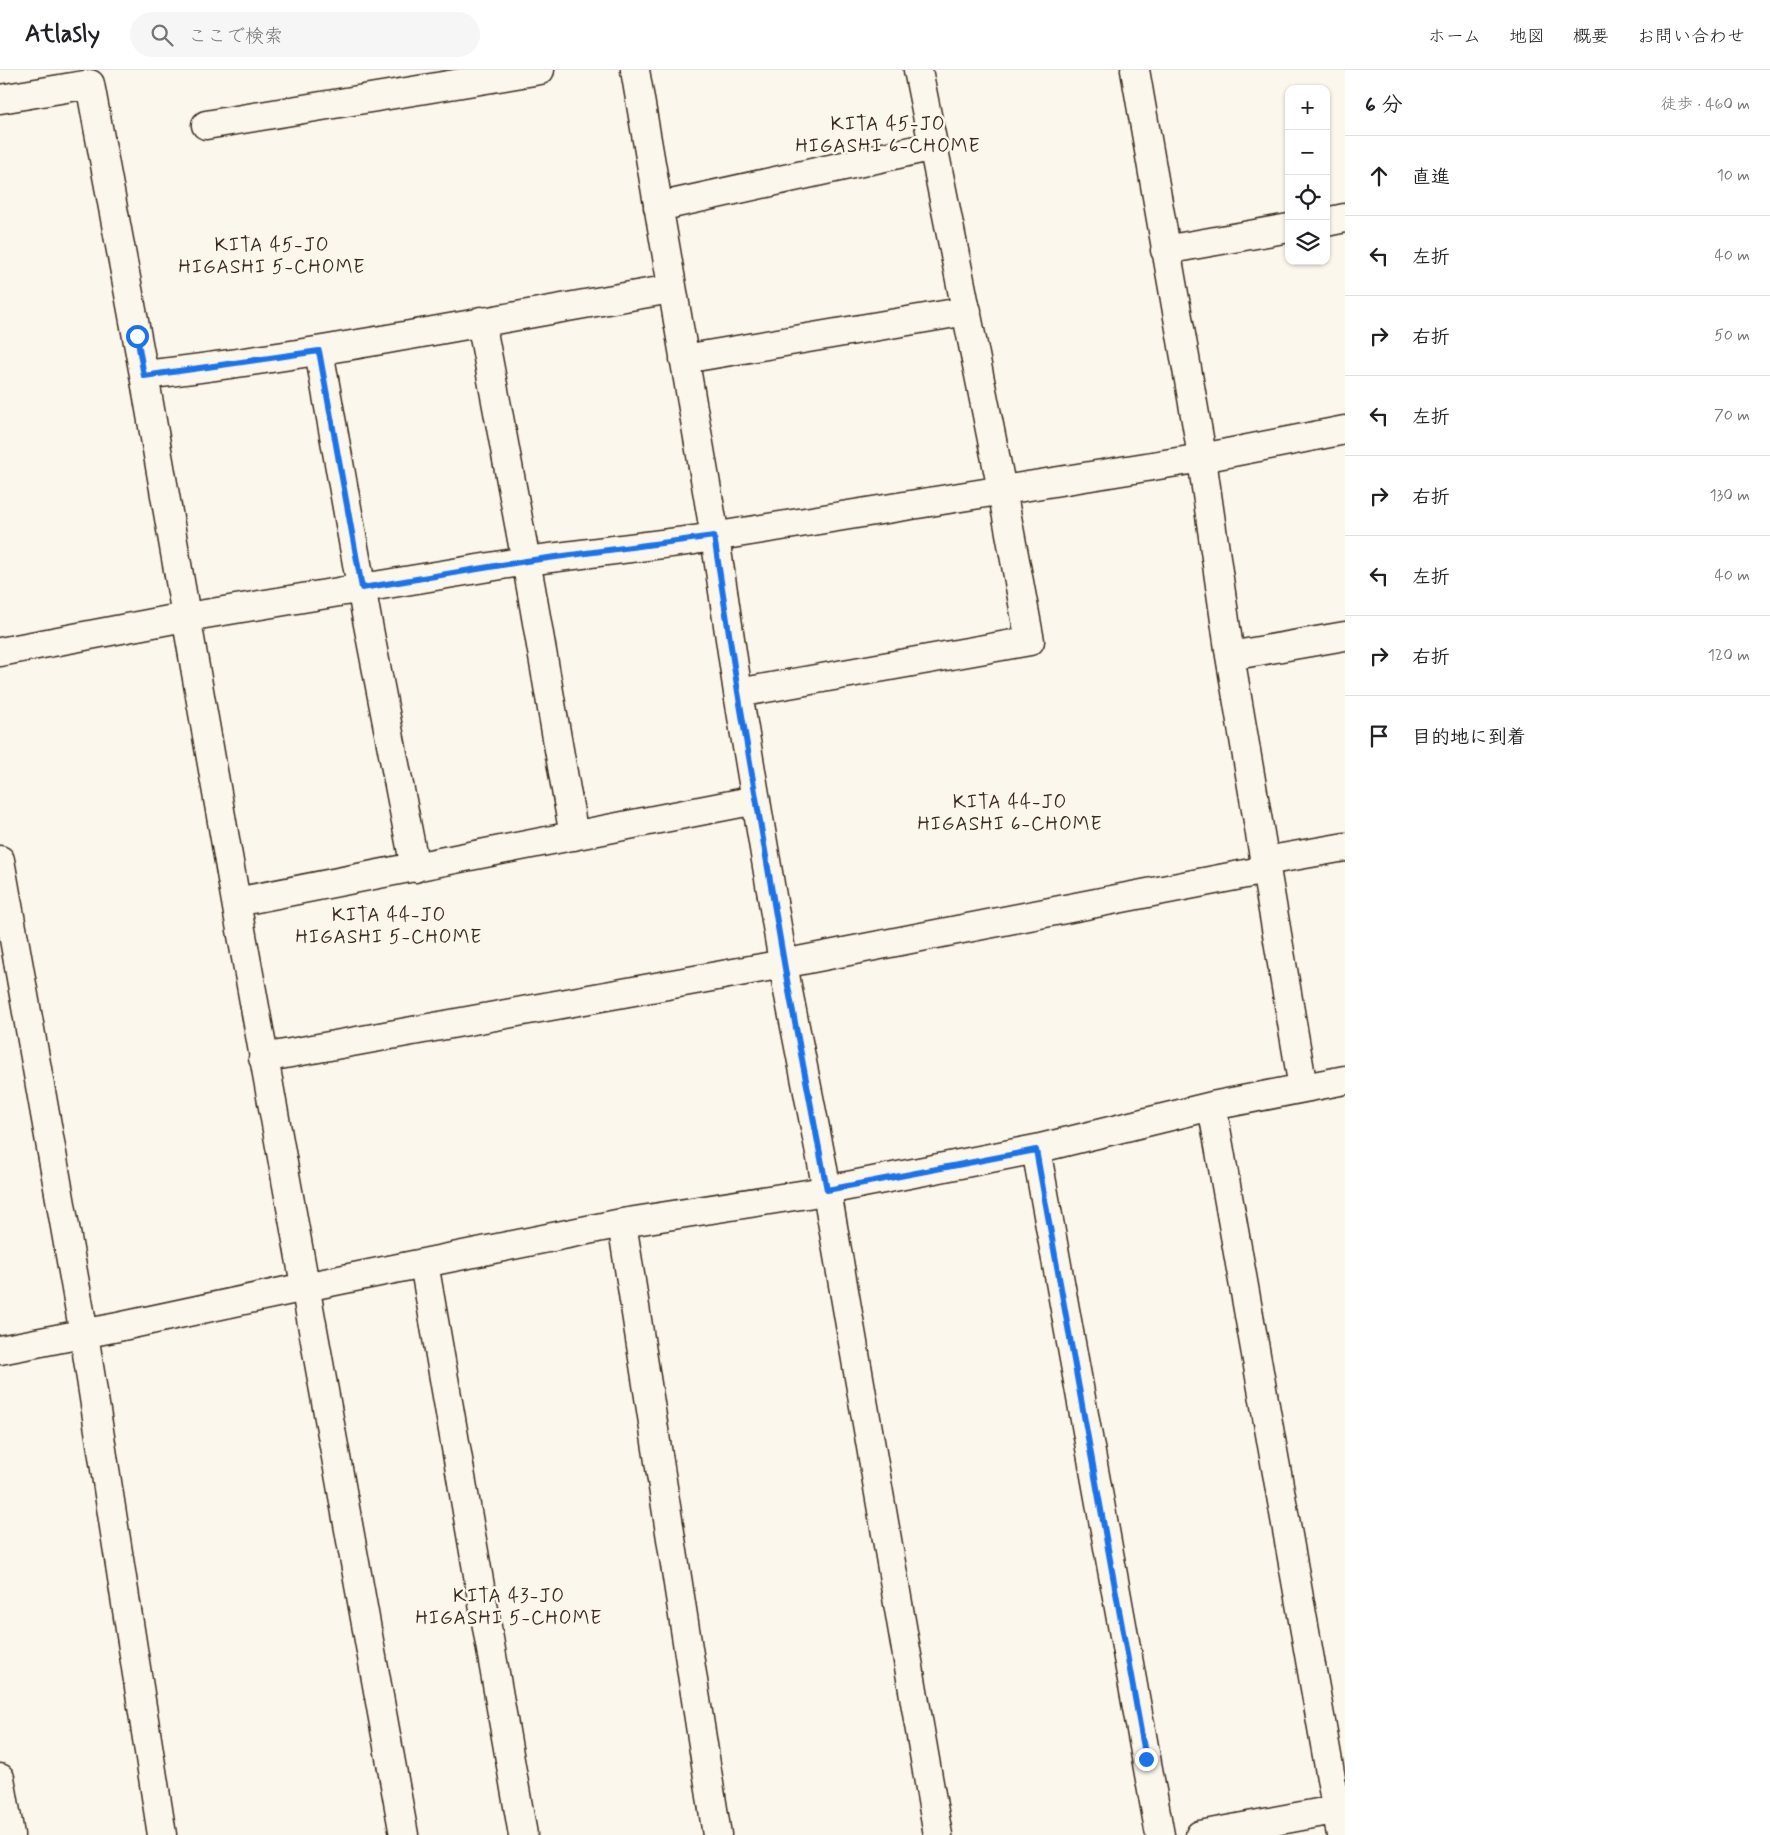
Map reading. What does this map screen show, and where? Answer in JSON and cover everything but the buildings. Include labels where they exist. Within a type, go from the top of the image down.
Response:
[{"type":"street","points":[[206,126],[540,70]]},
{"type":"street","points":[[635,70],[784,964],[827,1190],[938,1835]]},
{"type":"street","points":[[738,692],[1030,641],[1002,490],[918,70]]},
{"type":"street","points":[[1135,70],[1202,458],[1230,656],[1303,1088]]},
{"type":"street","points":[[0,99],[90,84],[187,618],[263,1058],[404,1835]]},
{"type":"street","points":[[658,207],[934,146]]},
{"type":"street","points":[[1330,221],[1345,218]]},
{"type":"street","points":[[1165,250],[1285,229]]},
{"type":"street","points":[[144,376],[319,351],[481,321],[672,289]]},
{"type":"street","points":[[684,359],[966,311]]},
{"type":"street","points":[[481,321],[526,561],[574,836]]},
{"type":"street","points":[[319,351],[415,868]]},
{"type":"street","points":[[0,652],[187,618],[526,561],[714,536],[1202,458],[1345,430]]},
{"type":"street","points":[[1230,656],[1345,636]]},
{"type":"street","points":[[236,902],[756,800]]},
{"type":"street","points":[[263,1058],[784,964],[1266,866],[1345,847]]},
{"type":"street","points":[[0,860],[84,1334],[162,1835]]},
{"type":"street","points":[[0,1350],[622,1223],[827,1190],[1036,1150],[1212,1106],[1345,1080]]},
{"type":"street","points":[[1200,1835],[1341,1817],[1212,1106]]},
{"type":"street","points":[[1036,1150],[1160,1835]]},
{"type":"street","points":[[622,1223],[717,1835]]},
{"type":"street","points":[[424,1263],[523,1835]]},
{"type":"street","points":[[0,1778],[10,1835]]},
{"type":"district","name":"KITA 45-JO HIGASHI 6-CHOME","points":[[888,134]]},
{"type":"district","name":"KITA 45-JO HIGASHI 5-CHOME","points":[[272,255]]},
{"type":"district","name":"KITA 44-JO HIGASHI 6-CHOME","points":[[1010,812]]},
{"type":"district","name":"KITA 44-JO HIGASHI 5-CHOME","points":[[389,925]]},
{"type":"district","name":"KITA 43-JO HIGASHI 5-CHOME","points":[[509,1606]]},
{"type":"route","points":[[137,336],[144,376],[319,351],[362,588],[526,561],[714,536],[738,692],[788,986],[827,1190],[1036,1150],[1146,1759]]}]
